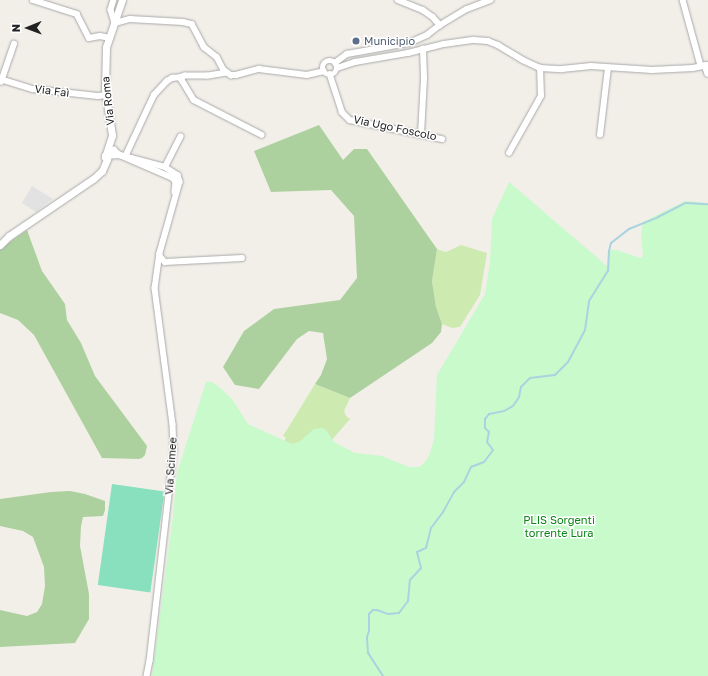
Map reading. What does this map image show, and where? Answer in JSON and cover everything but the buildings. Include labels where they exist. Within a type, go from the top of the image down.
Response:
[{"type":"street","points":[[33,0],[77,14],[89,38],[100,36],[110,38]]},
{"type":"street","points":[[114,0],[111,10],[115,23],[130,19],[183,22],[192,24],[204,47],[217,57],[228,73]]},
{"type":"street","name":"Via Roma","points":[[0,245],[9,236],[100,174],[108,159],[105,156],[112,135],[106,95],[106,47],[122,0]]},
{"type":"street","points":[[398,0],[423,10],[433,17],[440,25]]},
{"type":"street","points":[[126,155],[154,95],[166,82],[172,78],[228,73],[236,75],[259,69],[307,74],[324,71],[330,74],[336,72],[336,65],[347,54],[409,43],[427,35],[440,25],[468,9],[490,0]]},
{"type":"street","points":[[683,0],[708,74]]},
{"type":"street","points":[[336,65],[408,54],[423,49],[474,40],[488,41],[498,45],[540,68],[562,69],[591,66],[652,70],[693,68],[705,65]]},
{"type":"street","points":[[1,81],[14,44]]},
{"type":"street","points":[[421,134],[424,78],[423,49]]},
{"type":"street","points":[[324,71],[326,62],[332,61],[336,65]]},
{"type":"street","points":[[509,153],[541,96],[540,68]]},
{"type":"street","points":[[600,135],[608,68]]},
{"type":"street","name":"Via Ugo Foscolo","points":[[330,74],[342,112],[350,120],[442,138]]},
{"type":"street","points":[[182,77],[182,80],[194,100],[262,135]]},
{"type":"street","name":"Via Faì","points":[[1,81],[33,89],[98,96],[106,95]]},
{"type":"street","points":[[165,167],[180,137]]},
{"type":"street","points":[[105,156],[114,150],[116,153],[165,167],[174,172],[179,178],[179,187],[174,198]]},
{"type":"street","points":[[105,156],[120,155],[173,178],[179,178]]},
{"type":"street","points":[[173,178],[176,182],[174,198]]},
{"type":"street","name":"Via Scimee","points":[[147,676],[174,451],[173,424],[155,288],[160,256],[174,198]]},
{"type":"street","points":[[160,256],[165,262],[242,258]]},
{"type":"green space","points":[[319,125],[343,160],[354,149],[367,149],[437,249],[432,281],[436,307],[442,324],[441,332],[432,343],[350,398],[315,384],[321,375],[327,359],[323,333],[309,331],[297,339],[259,389],[235,385],[223,367],[244,331],[274,309],[340,300],[357,278],[354,216],[331,190],[271,192],[254,151]]},
{"type":"green space","name":"PLIS Sorgenti torrente Lura","points":[[509,182],[607,266],[608,253],[611,250],[617,250],[640,258],[643,256],[641,235],[643,222],[685,201],[708,203],[708,676],[152,676],[177,473],[206,382],[212,382],[232,399],[248,424],[292,444],[299,442],[314,429],[322,428],[326,430],[334,442],[355,453],[382,456],[409,467],[419,467],[429,456],[434,439],[437,375],[485,294],[490,262],[492,219]]},
{"type":"green space","points":[[27,230],[42,271],[65,304],[67,320],[81,343],[95,376],[147,446],[145,455],[142,458],[102,458],[34,335],[18,320],[0,313],[0,249]]},
{"type":"green space","points":[[461,245],[487,253],[480,295],[460,327],[452,328],[442,324],[436,307],[432,281],[437,249],[446,252]]},
{"type":"green space","points":[[315,384],[350,398],[344,411],[346,416],[350,419],[305,471],[265,474],[286,438],[283,436]]},
{"type":"green space","points":[[112,484],[164,491],[150,592],[98,585]]},
{"type":"green space","points":[[70,491],[85,494],[105,501],[103,516],[83,517],[81,526],[80,546],[89,594],[89,619],[75,643],[0,647],[0,610],[27,616],[37,612],[42,604],[45,586],[44,567],[33,537],[23,531],[0,526],[0,499]]},
{"type":"shaded area","points":[[32,186],[53,199],[36,212],[22,203]]},
{"type":"waterway","points":[[383,676],[368,653],[367,637],[369,631],[369,614],[373,610],[388,614],[399,613],[408,601],[410,580],[421,568],[417,552],[426,548],[431,528],[443,512],[454,492],[464,482],[471,467],[484,462],[493,450],[487,442],[489,432],[485,428],[485,419],[489,414],[504,411],[513,406],[519,397],[521,387],[530,378],[555,375],[568,362],[585,330],[589,301],[608,271],[611,243],[629,229],[686,203],[708,204]]},
{"type":"place","name":"Municipio","points":[[356,41]]}]
